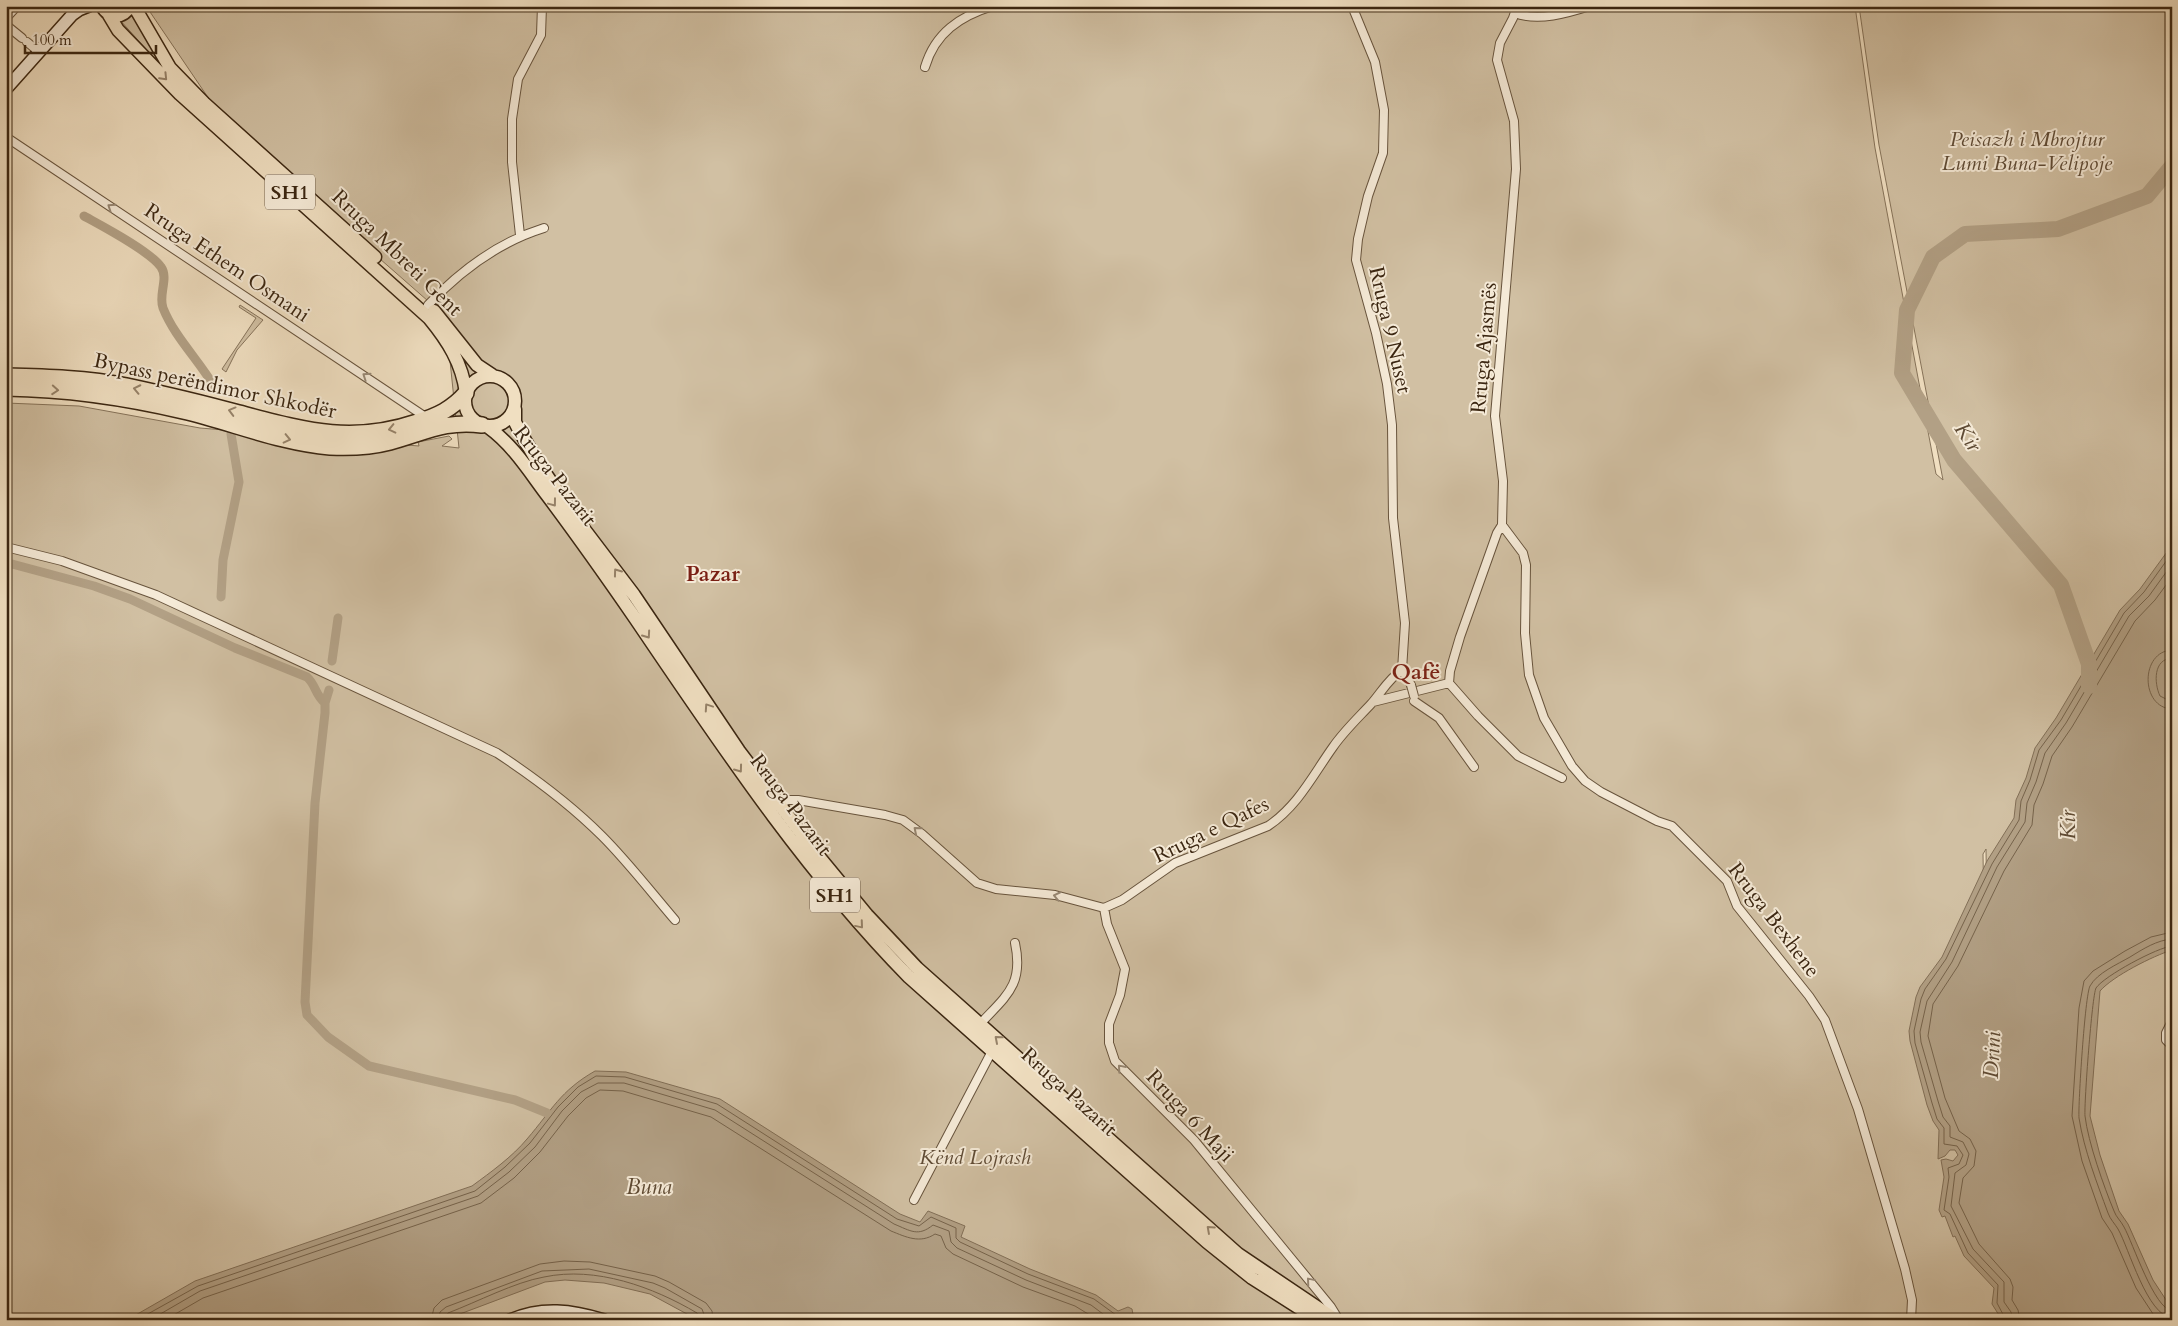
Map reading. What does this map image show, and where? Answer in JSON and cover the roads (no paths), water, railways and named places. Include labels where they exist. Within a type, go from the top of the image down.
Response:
[{"type":"highway","name":"Bypass perëndimor Shkodër","points":[[6,376],[51,377],[107,383],[185,399],[302,429],[335,434],[374,433],[430,423]]},
{"type":"highway","name":"Bypass perëndimor Shkodër","points":[[6,388],[86,392],[120,398],[182,411],[300,442],[329,446],[372,446],[390,442],[430,423],[466,393]]},
{"type":"highway","points":[[430,423],[459,422],[485,426]]},
{"type":"main road","points":[[6,88],[72,15],[89,6]]},
{"type":"main road","points":[[105,10],[122,15],[130,6]]},
{"type":"main road","name":"Rruga Mbreti Gent","points":[[134,6],[170,68],[204,103],[428,305],[477,365],[492,375],[501,378],[514,390],[516,400],[514,409]]},
{"type":"main road","name":"Rruga Mbreti Gent","points":[[105,10],[118,30],[180,94],[429,318],[452,349],[464,374],[466,393],[464,401],[467,412],[474,421],[485,426]]},
{"type":"main road","points":[[466,393],[471,384],[481,377],[492,375]]},
{"type":"main road","points":[[485,426],[499,425],[509,418],[514,409]]},
{"type":"main road","name":"Rruga Pazarit","points":[[514,409],[516,422],[537,461],[637,600],[734,743],[834,876],[890,940],[980,1024],[1247,1262],[1338,1320]]},
{"type":"main road","name":"Rruga Pazarit","points":[[485,426],[510,445],[578,538],[702,717],[814,870],[871,938],[909,978],[1200,1236],[1252,1278],[1318,1320]]},
{"type":"main road","points":[[510,1320],[539,1311],[560,1310],[604,1320]]},
{"type":"street","points":[[6,18],[17,6]]},
{"type":"street","points":[[520,235],[512,162],[512,119],[518,79],[541,35],[542,6]]},
{"type":"street","points":[[925,67],[932,49],[945,31],[965,16],[993,6]]},
{"type":"street","name":"Rruga 9 Nuset","points":[[1352,6],[1375,62],[1384,110],[1383,153],[1368,196],[1358,239],[1356,260],[1376,332],[1387,384],[1392,424],[1393,518],[1404,616],[1402,670]]},
{"type":"street","name":"Rruga Ajasmës","points":[[1449,683],[1450,670],[1468,611],[1497,533],[1502,525],[1503,481],[1495,416],[1516,169],[1513,115],[1497,60],[1500,43],[1516,10],[1522,16],[1547,15],[1590,6]]},
{"type":"street","points":[[6,25],[39,52]]},
{"type":"street","name":"Rruga Ethem Osmani","points":[[6,137],[430,423]]},
{"type":"street","points":[[428,305],[490,251],[520,235],[544,228]]},
{"type":"street","name":"Rruga Bexhene","points":[[1502,525],[1520,548],[1525,559],[1525,643],[1531,685],[1549,728],[1572,766],[1585,781],[1601,792],[1657,821],[1672,826],[1727,881],[1736,906],[1809,996],[1825,1020],[1858,1109],[1905,1269],[1912,1300],[1911,1320]]},
{"type":"street","points":[[6,546],[62,561],[156,595],[497,753],[559,797],[596,831],[675,920]]},
{"type":"street","points":[[1402,670],[1411,686],[1414,699],[1439,718],[1474,768]]},
{"type":"street","name":"Rruga e Qafes","points":[[1104,908],[1122,900],[1175,863],[1277,821],[1297,800],[1333,746],[1373,702],[1382,688],[1402,670]]},
{"type":"street","points":[[1373,702],[1449,683],[1478,716],[1518,756],[1562,778]]},
{"type":"street","points":[[779,804],[788,800],[798,800],[894,817],[916,829],[977,884],[996,889],[1055,895],[1104,908]]},
{"type":"street","name":"Rruga 6 Maji","points":[[1104,908],[1107,924],[1125,970],[1120,995],[1109,1024],[1109,1043],[1115,1061],[1194,1140],[1332,1307],[1338,1320]]},
{"type":"street","points":[[980,1024],[1013,989],[1017,965],[1015,943]]},
{"type":"street","points":[[2172,1021],[2166,1033],[2166,1040],[2172,1046]]},
{"type":"street","points":[[914,1200],[992,1051]]},
{"type":"street","points":[[536,1320],[552,1316],[560,1310]]},
{"type":"water","name":"Drini","points":[[2172,545],[2172,666],[2168,679],[2172,696],[2172,950],[2134,967],[2114,979],[2100,991],[2090,1116],[2100,1155],[2119,1211],[2128,1224],[2153,1280],[2172,1309],[2172,1320],[2002,1320],[1992,1304],[1994,1288],[1964,1256],[1955,1236],[1953,1237],[1945,1216],[1942,1217],[1939,1210],[1944,1177],[1941,1160],[1953,1161],[1958,1155],[1955,1150],[1950,1150],[1945,1156],[1938,1159],[1939,1130],[1933,1121],[1927,1105],[1910,1041],[1909,1031],[1916,997],[1920,987],[1942,957],[1987,861],[2014,818],[2016,800],[2026,778],[2035,748],[2056,718],[2120,610],[2140,589]]},
{"type":"water","name":"Buna","points":[[595,1071],[626,1072],[720,1099],[900,1214],[920,1222],[928,1211],[965,1226],[961,1237],[1030,1269],[1096,1295],[1118,1311],[1128,1307],[1132,1309],[1134,1320],[698,1320],[650,1294],[604,1283],[565,1280],[545,1282],[444,1320],[127,1320],[195,1281],[472,1186],[515,1152],[565,1094],[583,1078]]},
{"type":"waterway","name":"Kir","points":[[2089,686],[2089,664],[2061,585],[1954,460],[1902,373],[1907,310],[1933,257],[1965,234],[2058,229],[2147,196],[2172,166]]},
{"type":"waterway","points":[[84,216],[137,246],[161,267],[164,276],[163,308],[174,329],[215,388]]},
{"type":"waterway","points":[[221,597],[223,560],[239,482],[231,434]]},
{"type":"waterway","points":[[6,566],[12,564],[94,586],[130,599],[235,648],[307,677],[319,697],[325,703],[315,803],[305,1002],[307,1015],[328,1037],[369,1066],[515,1100],[547,1113]]},
{"type":"waterway","points":[[332,661],[338,618]]},
{"type":"waterway","points":[[325,703],[329,690]]},
{"type":"district","name":"Pazar","points":[[713,574]]},
{"type":"district","name":"Qafë","points":[[1416,672]]},
{"type":"park label","name":"Peisazh i Mbrojtur Lumi Buna-Velipoje","points":[[2027,151]]},
{"type":"park label","name":"Kënd Lojrash","points":[[975,1157]]}]
